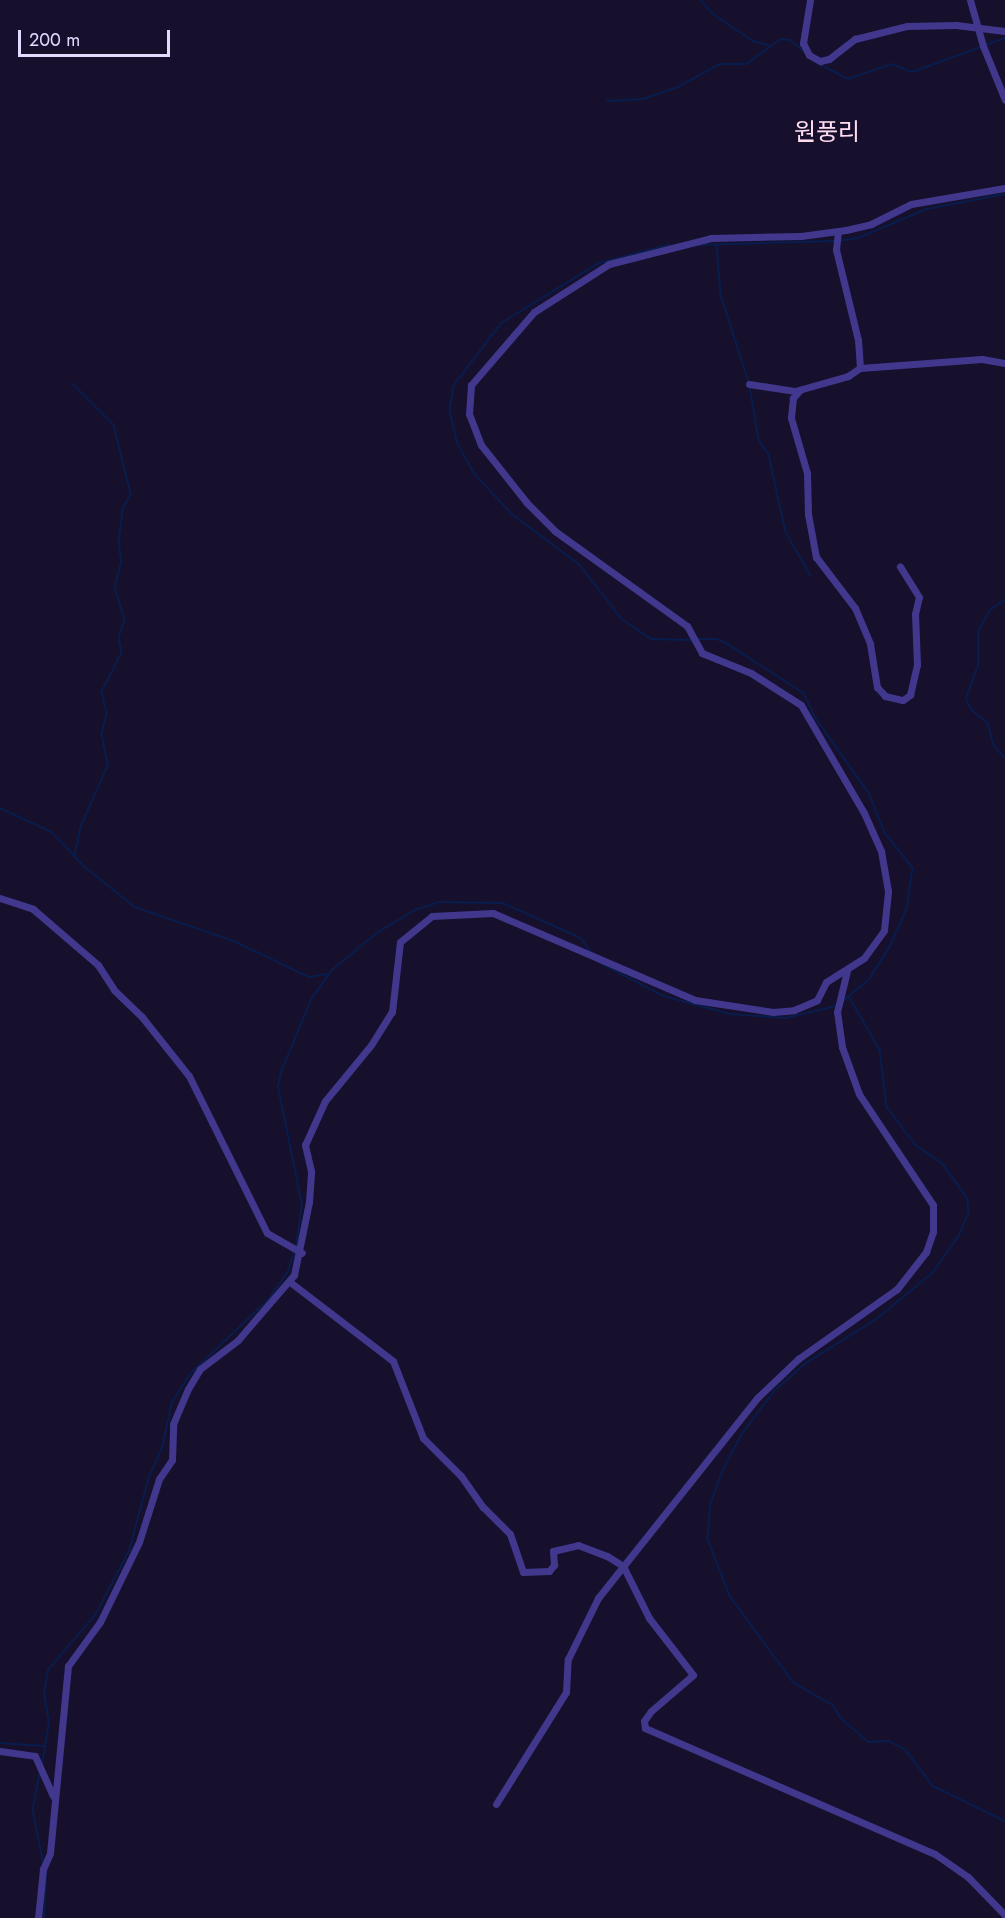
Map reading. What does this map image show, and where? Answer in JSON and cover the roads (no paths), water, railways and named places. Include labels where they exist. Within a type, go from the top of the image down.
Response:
[{"type":"street","points":[[810,0],[803,43],[809,55],[820,61],[829,59],[855,39],[896,28],[979,26],[1005,31]]},
{"type":"street","points":[[970,0],[1005,100]]},
{"type":"street","points":[[38,1918],[43,1869],[50,1853],[53,1796],[68,1666],[100,1622],[139,1542],[159,1479],[172,1460],[171,1435],[183,1399],[200,1369],[238,1340],[290,1282],[302,1253],[311,1171],[305,1145],[325,1101],[371,1045],[392,1011],[400,942],[424,920],[454,913],[505,916],[666,989],[704,1003],[745,1011],[803,1008],[817,1000],[825,982],[847,971],[872,949],[884,930],[887,876],[864,813],[801,705],[751,673],[702,653],[687,626],[555,531],[527,503],[481,445],[468,403],[476,377],[534,312],[609,264],[711,238],[801,237],[838,232],[871,224],[911,204],[1005,188]]},
{"type":"street","points":[[838,232],[836,250],[858,340],[860,368]]},
{"type":"street","points":[[749,384],[800,390],[841,378],[860,368],[982,359],[1005,363]]},
{"type":"street","points":[[800,390],[793,398],[791,418],[807,473],[808,514],[816,557],[855,608],[870,644],[877,687],[885,696],[903,700],[910,695],[917,665],[915,614],[919,597],[900,566]]},
{"type":"street","points":[[0,898],[33,909],[98,965],[114,990],[142,1017],[189,1076],[267,1233],[302,1253]]},
{"type":"street","points":[[496,1804],[566,1692],[566,1667],[572,1648],[595,1602],[622,1566],[757,1398],[798,1359],[897,1289],[926,1252],[933,1232],[933,1205],[859,1094],[842,1047],[837,1012],[847,971]]},
{"type":"street","points":[[290,1282],[393,1361],[423,1438],[461,1476],[483,1507],[510,1534],[523,1572],[549,1571],[554,1565],[553,1551],[578,1545],[607,1556],[622,1566],[649,1618],[693,1675],[651,1711],[645,1728],[935,1854],[968,1877],[1005,1915]]},
{"type":"street","points":[[0,1751],[35,1756],[53,1796]]},
{"type":"waterway","points":[[701,0],[712,13],[753,41],[771,46]]},
{"type":"waterway","points":[[986,45],[1005,38]]},
{"type":"waterway","points":[[607,101],[643,99],[678,87],[720,64],[746,64],[781,39],[790,40],[803,50]]},
{"type":"waterway","points":[[815,62],[848,79],[892,64],[912,72],[981,47]]},
{"type":"waterway","points":[[839,241],[858,238],[927,209],[1005,194]]},
{"type":"waterway","points":[[698,245],[834,241]]},
{"type":"waterway","points":[[669,245],[598,264],[501,324],[454,386],[450,411],[457,442],[474,473],[512,514],[579,564],[622,619],[652,639],[693,640]]},
{"type":"waterway","points":[[717,245],[721,295],[749,382]]},
{"type":"waterway","points":[[72,383],[114,425],[131,494],[123,510],[119,543],[122,561],[115,587],[125,620],[119,637],[122,653],[102,692],[107,714],[102,734],[108,766],[81,827],[75,856]]},
{"type":"waterway","points":[[750,386],[759,440],[769,455],[786,532],[811,576]]},
{"type":"waterway","points":[[1005,600],[990,611],[979,631],[979,664],[966,699],[972,710],[988,723],[994,746],[1005,758]]},
{"type":"waterway","points":[[697,639],[717,639],[726,643],[804,693],[815,717],[869,793],[885,833],[913,868],[907,909],[890,947],[869,980],[843,1002]]},
{"type":"waterway","points":[[0,808],[52,832],[84,866],[135,907],[234,941],[309,977],[327,974]]},
{"type":"waterway","points":[[296,1246],[302,1205],[278,1087],[281,1072],[311,1000],[332,970],[377,933],[415,910],[440,902],[503,903],[581,938],[591,952]]},
{"type":"waterway","points":[[602,964],[664,996],[730,1014],[786,1018],[836,1006]]},
{"type":"waterway","points":[[850,998],[880,1050],[887,1107],[916,1145],[943,1164],[968,1199],[969,1213],[959,1236],[933,1273],[876,1320],[807,1363],[775,1391],[743,1433],[724,1468],[711,1503],[708,1539],[730,1596],[794,1683],[833,1705],[841,1718],[869,1742],[889,1741],[906,1750],[933,1786],[1005,1821]]},
{"type":"waterway","points":[[42,1764],[49,1722],[44,1693],[48,1670],[96,1614],[129,1551],[149,1477],[162,1448],[172,1402],[191,1373],[268,1300],[288,1271],[294,1253]]},
{"type":"waterway","points":[[0,1743],[43,1746]]},
{"type":"waterway","points":[[40,1774],[33,1809],[43,1861]]},
{"type":"waterway","points":[[44,1918],[46,1874]]},
{"type":"district","name":"원풍리","points":[[827,132]]}]
